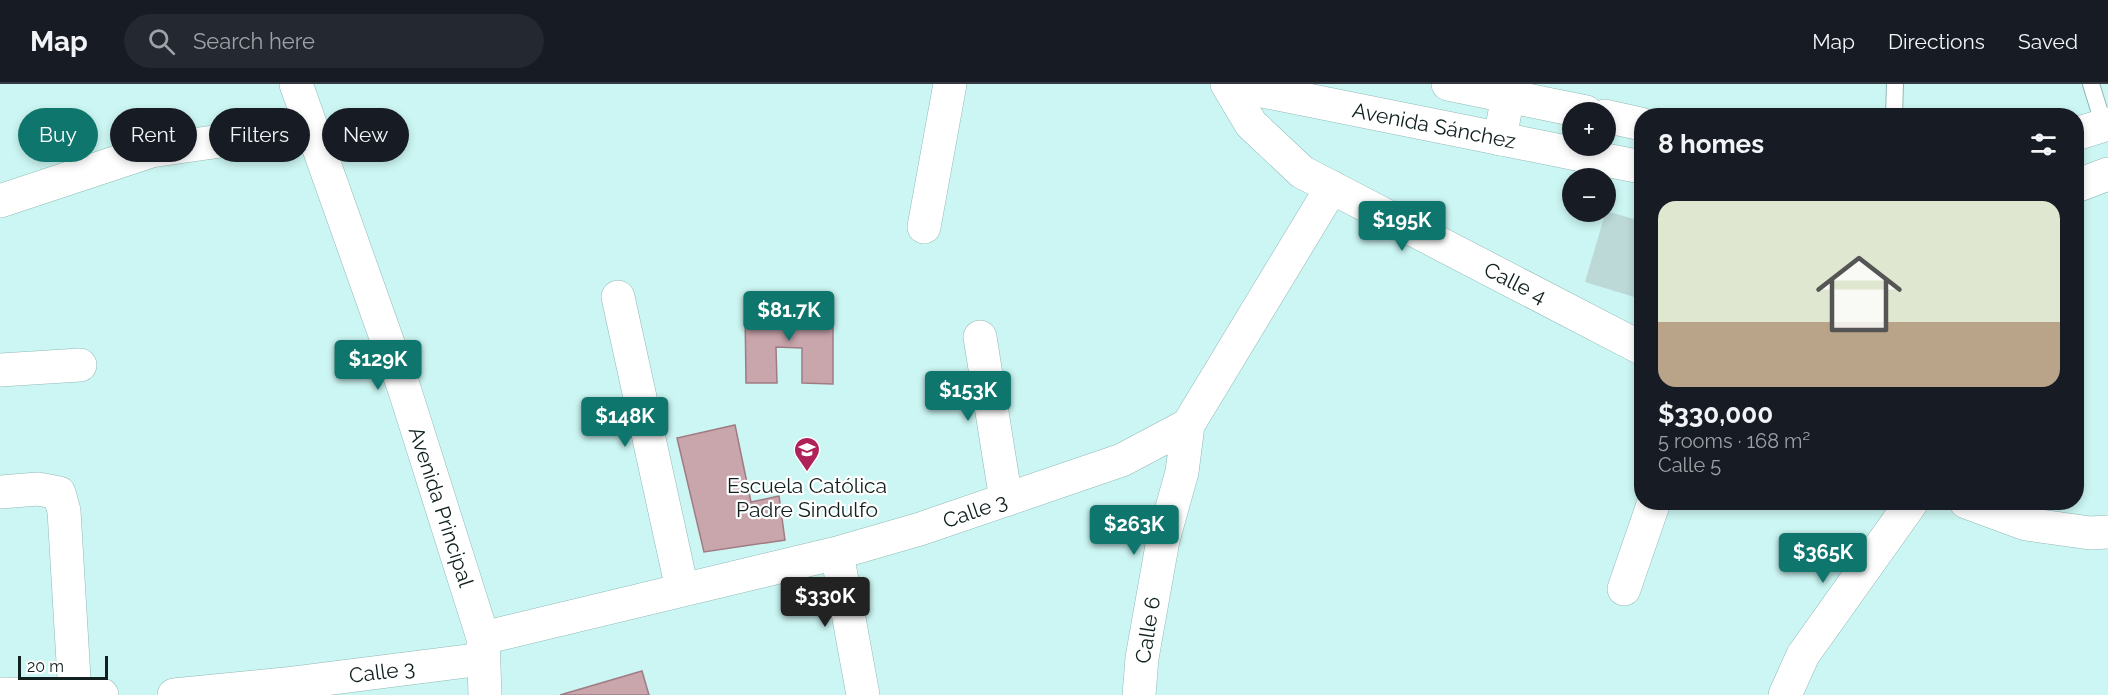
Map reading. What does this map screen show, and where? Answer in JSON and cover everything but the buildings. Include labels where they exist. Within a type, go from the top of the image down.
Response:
[{"type":"street","name":"Avenida Principal","points":[[296,84],[405,391],[483,648],[485,695]]},
{"type":"street","points":[[924,227],[950,84]]},
{"type":"street","name":"Avenida Sánchez","points":[[1227,84],[1634,166]]},
{"type":"street","name":"Calle 4","points":[[1227,84],[1251,124],[1302,172],[1634,344]]},
{"type":"street","name":"Avenida Sánchez","points":[[1448,84],[1509,90],[1562,105]]},
{"type":"street","points":[[1500,139],[1509,90]]},
{"type":"street","points":[[1616,118],[1634,122]]},
{"type":"street","points":[[0,201],[151,151],[248,137],[313,135]]},
{"type":"street","points":[[2084,183],[2108,174]]},
{"type":"street","points":[[1188,425],[1332,188]]},
{"type":"street","points":[[618,297],[682,589]]},
{"type":"street","points":[[980,337],[1006,500]]},
{"type":"street","points":[[0,370],[80,365]]},
{"type":"street","name":"Calle 3","points":[[174,695],[285,684],[483,648],[682,589],[837,553],[920,529],[1122,460],[1188,425]]},
{"type":"street","name":"Calle 6","points":[[1139,695],[1142,658],[1163,540],[1182,472],[1188,425]]},
{"type":"street","points":[[0,492],[38,489],[59,493],[64,511],[84,695],[0,694]]},
{"type":"street","points":[[1624,589],[1651,510]]},
{"type":"street","points":[[1785,695],[1803,655],[1906,510]]},
{"type":"street","points":[[1988,510],[2026,524],[2090,533],[2108,532]]},
{"type":"street","points":[[837,553],[863,695]]},
{"type":"lane","points":[[1894,108],[1895,84]]},
{"type":"lane","points":[[2091,84],[2096,128]]},
{"type":"shaded area","points":[[1616,214],[1634,219],[1634,297],[1585,282],[1603,222],[1616,222]]},
{"type":"place","name":"Escuela Católica Padre Sindulfo","points":[[807,473]]}]
